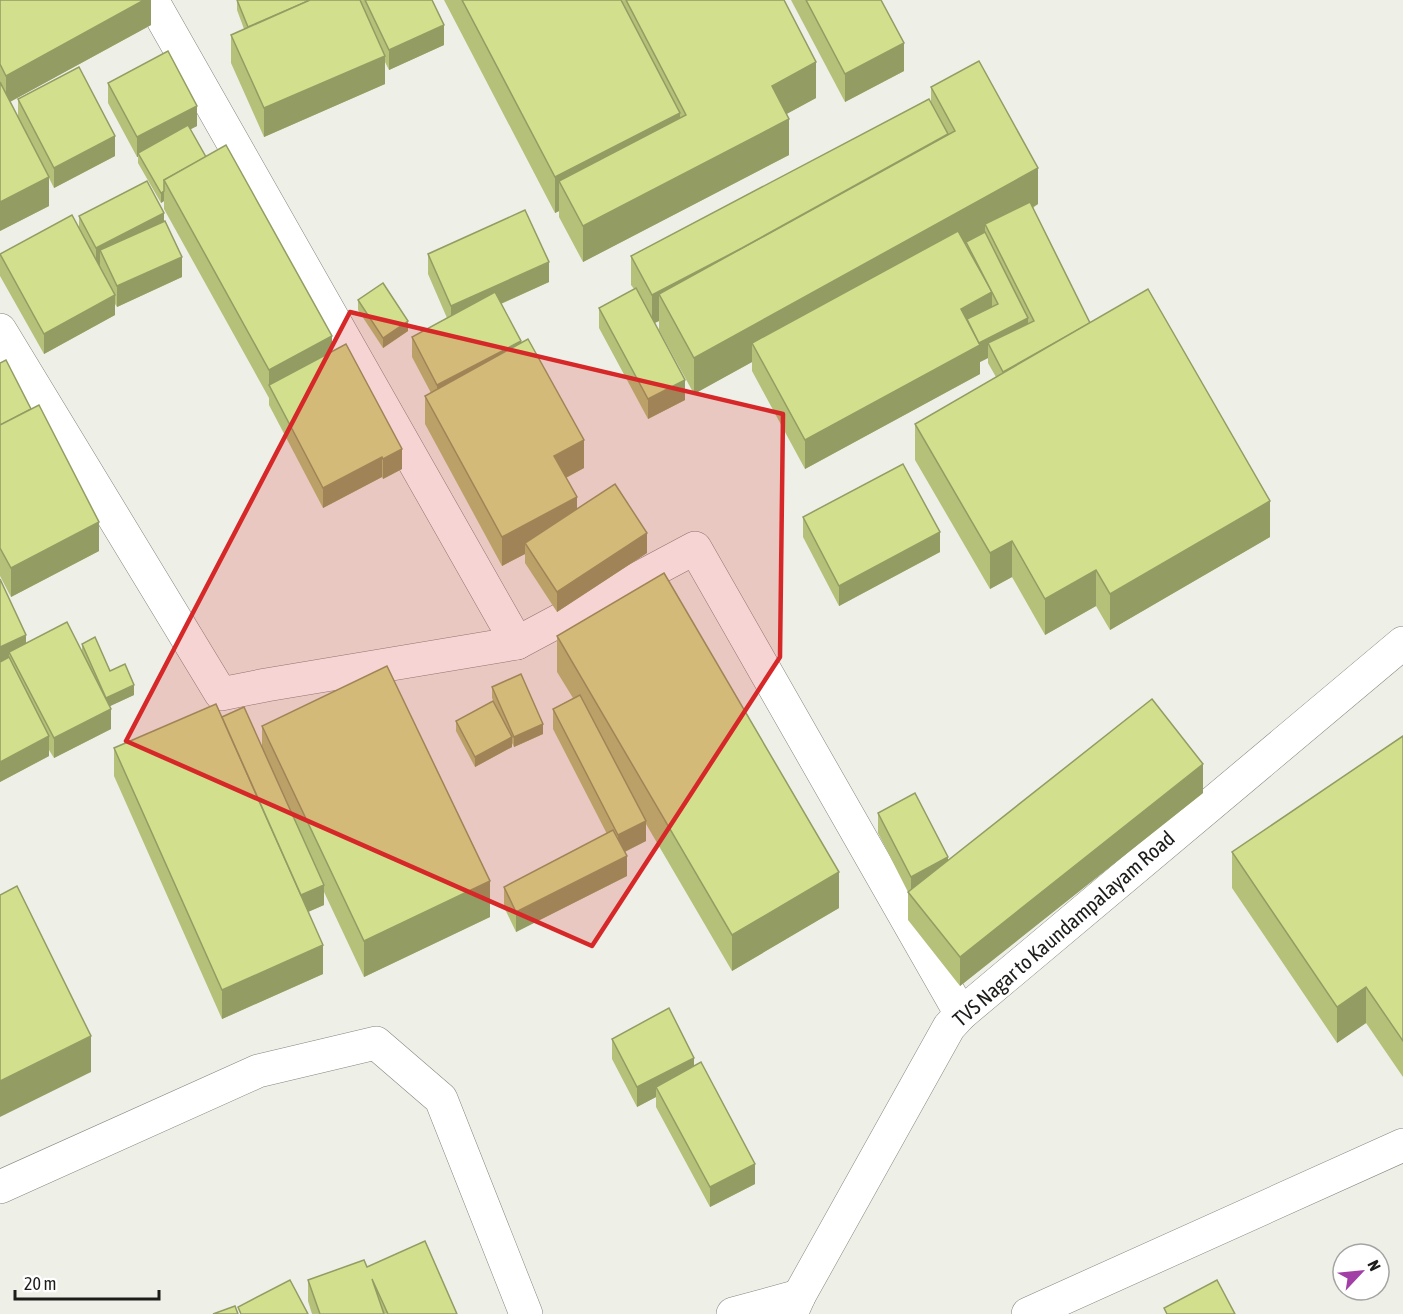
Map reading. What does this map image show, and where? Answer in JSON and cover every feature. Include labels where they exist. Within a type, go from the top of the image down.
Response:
[{"type":"street","points":[[152,0],[517,644]]},
{"type":"street","points":[[0,330],[221,694],[517,644],[695,548],[961,1014]]},
{"type":"street","name":"TVS Nagar to Kaundampalayam Road","points":[[795,1305],[949,1027],[961,1014],[1403,643]]},
{"type":"street","points":[[0,1187],[258,1071],[376,1043],[441,1099],[525,1314]]},
{"type":"street","points":[[1028,1314],[1403,1145]]},
{"type":"street","points":[[733,1314],[795,1305]]},
{"type":"highlighted area","points":[[350,312],[783,414],[780,657],[592,946],[126,741]]},
{"type":"building","points":[[0,0],[144,0],[6,76],[0,64]]},
{"type":"building","points":[[237,0],[307,0],[308,1],[248,27]]},
{"type":"building","points":[[310,0],[360,0],[385,56],[264,108],[231,35]]},
{"type":"building","points":[[365,0],[432,0],[444,25],[389,50]]},
{"type":"building","points":[[462,0],[621,0],[680,113],[555,177]]},
{"type":"building","points":[[626,0],[784,0],[816,62],[772,86],[789,119],[583,226],[559,181],[686,115]]},
{"type":"building","points":[[806,0],[881,0],[904,43],[845,74]]},
{"type":"building","points":[[168,51],[197,106],[137,137],[108,83]]},
{"type":"building","points":[[979,61],[1038,168],[694,358],[659,294],[955,131],[931,87]]},
{"type":"building","points":[[79,67],[115,136],[54,168],[18,99]]},
{"type":"building","points":[[0,82],[49,177],[0,202]]},
{"type":"building","points":[[929,99],[948,134],[652,295],[631,256]]},
{"type":"building","points":[[188,125],[206,157],[164,180],[164,191],[161,193],[138,153]]},
{"type":"building","points":[[226,145],[332,336],[269,370],[164,180]]},
{"type":"building","points":[[147,181],[164,213],[96,248],[79,216]]},
{"type":"building","points":[[1030,202],[1090,323],[1003,372],[988,343],[1034,321],[985,224]]},
{"type":"building","points":[[525,210],[549,262],[451,306],[428,254]]},
{"type":"building","points":[[72,215],[115,295],[44,334],[0,254]]},
{"type":"building","points":[[165,221],[182,257],[117,286],[100,250]]},
{"type":"building","points":[[958,231],[992,292],[961,309],[980,345],[805,440],[752,343]]},
{"type":"building","points":[[985,232],[1028,318],[979,343],[967,319],[998,304],[966,242]]},
{"type":"building","points":[[383,283],[408,321],[383,338],[358,300]]},
{"type":"building","points":[[636,288],[685,380],[648,399],[599,308]]},
{"type":"building","points":[[1148,289],[1270,501],[1110,594],[1096,570],[1045,599],[1012,541],[990,553],[915,424]]},
{"type":"building","points":[[495,292],[521,341],[437,385],[412,337]]},
{"type":"building","points":[[528,339],[584,440],[554,456],[577,497],[502,537],[425,396]]},
{"type":"building","points":[[346,344],[402,449],[323,488],[269,385]]},
{"type":"building","points":[[6,360],[31,409],[0,425],[0,363]]},
{"type":"building","points":[[39,405],[99,522],[11,568],[0,548],[0,425]]},
{"type":"building","points":[[903,464],[940,532],[839,586],[803,517]]},
{"type":"building","points":[[615,484],[647,533],[557,592],[525,543]]},
{"type":"building","points":[[664,573],[839,872],[732,935],[557,636]]},
{"type":"building","points":[[0,579],[26,635],[0,647]]},
{"type":"building","points":[[67,622],[111,709],[54,738],[9,652]]},
{"type":"building","points":[[95,637],[110,671],[125,664],[134,685],[106,698],[82,644]]},
{"type":"building","points":[[9,657],[49,736],[0,762],[0,662]]},
{"type":"building","points":[[387,666],[490,881],[364,941],[262,726]]},
{"type":"building","points":[[521,674],[543,724],[514,737],[492,687]]},
{"type":"building","points":[[580,695],[646,821],[618,835],[553,709]]},
{"type":"building","points":[[1152,699],[1203,764],[960,957],[908,892]]},
{"type":"building","points":[[493,701],[512,737],[475,757],[456,721]]},
{"type":"building","points":[[216,704],[323,945],[222,990],[114,748]]},
{"type":"building","points":[[244,707],[324,885],[301,895],[222,717]]},
{"type":"building","points":[[1403,736],[1403,1041],[1366,987],[1337,1007],[1232,852]]},
{"type":"building","points":[[915,793],[948,857],[911,877],[878,813]]},
{"type":"building","points":[[613,830],[627,856],[516,912],[504,887]]},
{"type":"building","points":[[17,886],[91,1036],[0,1081],[0,895]]},
{"type":"building","points":[[669,1008],[694,1058],[637,1087],[612,1039]]},
{"type":"building","points":[[701,1062],[755,1164],[710,1187],[656,1087]]},
{"type":"building","points":[[425,1241],[457,1314],[388,1314],[372,1279],[384,1314],[320,1314],[308,1280],[364,1260],[367,1267]]},
{"type":"building","points":[[290,1280],[308,1314],[241,1314],[238,1307]]},
{"type":"building","points":[[1217,1280],[1235,1314],[1167,1314],[1164,1308]]},
{"type":"building","points":[[235,1306],[238,1314],[213,1314]]}]
